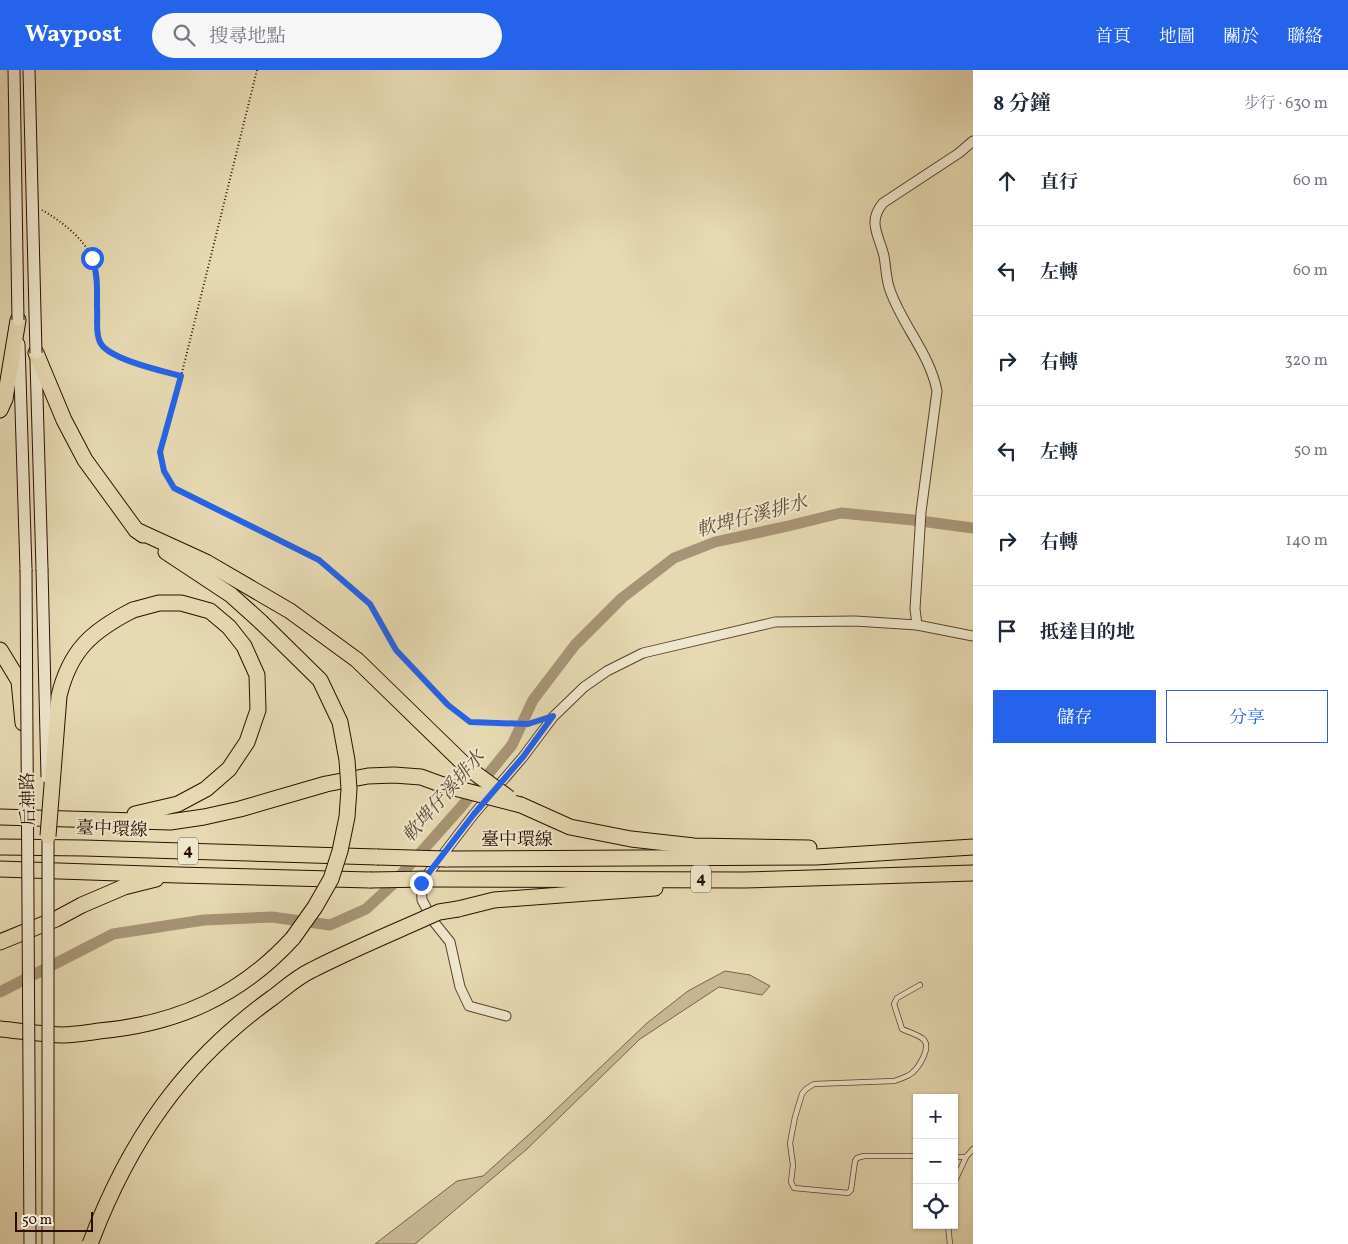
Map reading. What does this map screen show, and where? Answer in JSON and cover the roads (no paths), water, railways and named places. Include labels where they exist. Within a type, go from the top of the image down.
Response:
[{"type":"highway","points":[[0,410],[5,398],[18,320]]},
{"type":"highway","points":[[0,1029],[62,1035],[97,1032],[152,1023],[192,1011],[224,995],[252,977],[274,959],[293,938],[315,907],[331,879],[348,817],[347,760],[340,722],[320,680],[231,595],[136,530],[85,460],[64,420],[36,353]]},
{"type":"highway","points":[[136,530],[206,562],[290,611],[357,660],[468,768],[521,805],[570,827],[631,839],[694,846],[780,847],[901,853]]},
{"type":"highway","points":[[48,836],[59,696],[63,679],[75,656],[90,636],[110,622],[133,610],[159,603],[181,603],[210,611],[229,627],[244,646],[257,675],[258,710],[247,742],[229,769],[206,789],[178,804],[152,811],[100,819]]},
{"type":"highway","points":[[0,650],[19,680],[28,759]]},
{"type":"highway","points":[[0,817],[170,822],[204,818],[276,800],[326,784],[368,776],[394,775],[421,777],[443,785],[521,805]]},
{"type":"highway","name":"臺中環線","points":[[0,847],[103,848],[446,859],[732,859],[816,858],[973,847]]},
{"type":"highway","name":"4","points":[[0,868],[370,880],[744,880],[973,873]]},
{"type":"highway","points":[[0,942],[56,919],[82,905],[124,887],[178,875]]},
{"type":"highway","points":[[90,1244],[118,1177],[142,1133],[168,1097],[201,1059],[244,1018],[310,971],[439,912],[494,900],[744,880]]},
{"type":"street","name":"后神路","points":[[14,70],[18,320],[26,570],[30,1244]]},
{"type":"street","name":"后神路","points":[[29,70],[48,836],[48,1244]]},
{"type":"street","points":[[917,625],[915,610],[921,512],[937,391],[930,368],[890,290],[884,256],[874,222],[877,212],[884,203],[959,153],[973,141]]},
{"type":"street","points":[[506,1016],[468,1006],[460,988],[450,942],[434,922],[422,900],[421,883],[474,814],[523,757],[553,716],[584,687],[608,671],[644,654],[775,622],[855,621],[917,625],[973,636]]},
{"type":"lane","points":[[913,1156],[864,1156],[858,1158],[855,1161],[851,1190],[848,1193],[794,1188],[791,1182],[793,1165],[790,1143],[802,1094],[806,1089],[814,1084],[894,1081],[914,1071],[926,1051],[926,1044],[924,1039],[902,1030],[894,1004],[897,998],[920,985]]},
{"type":"lane","points":[[958,1174],[966,1157],[973,1149]]},
{"type":"lane","points":[[958,1157],[966,1157]]},
{"type":"lane","points":[[948,1229],[950,1244]]},
{"type":"waterway","name":"軟埤仔溪排水","points":[[0,992],[113,934],[204,920],[272,917],[330,925],[366,909],[391,886],[462,806],[512,745],[533,700],[575,645],[622,598],[674,558],[715,542],[841,513],[973,528]]}]
